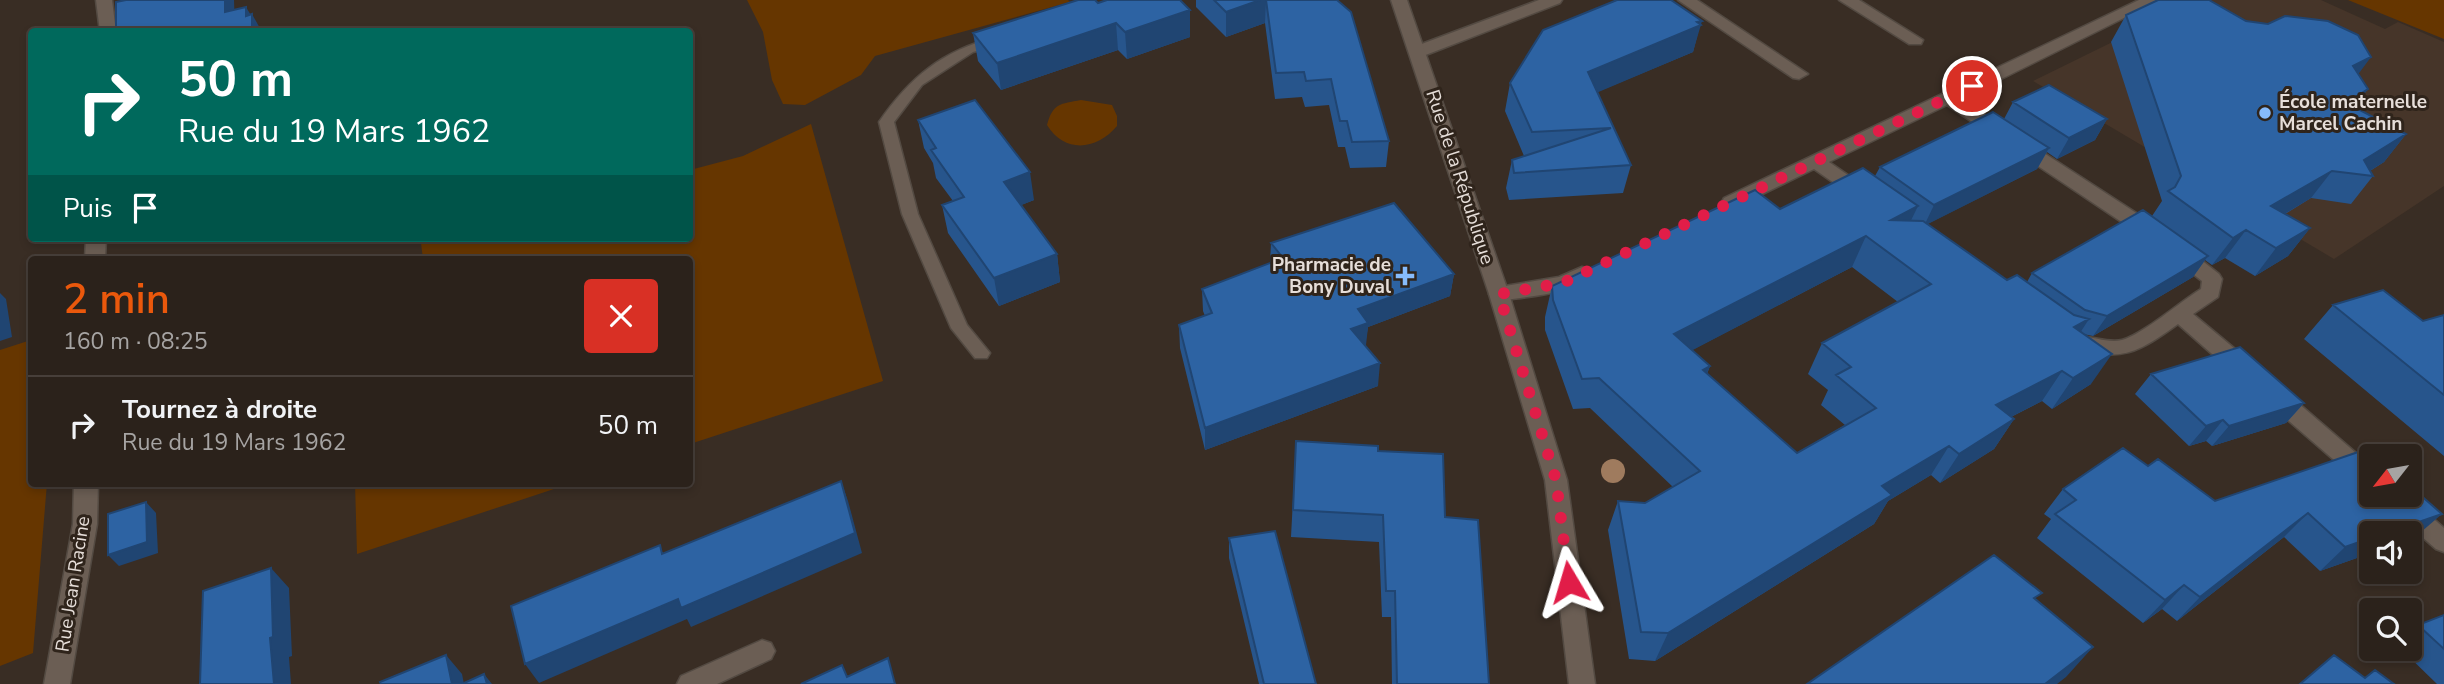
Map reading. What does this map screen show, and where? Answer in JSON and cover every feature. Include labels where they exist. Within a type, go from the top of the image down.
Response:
[{"type":"street","points":[[104,0],[108,28]]},
{"type":"street","points":[[1417,52],[1554,0]]},
{"type":"street","points":[[1686,0],[1799,74]]},
{"type":"street","points":[[1847,0],[1915,40]]},
{"type":"street","points":[[1718,208],[2152,0]]},
{"type":"street","name":"Rue de la République","points":[[1400,1],[1499,294],[1556,480],[1582,684]]},
{"type":"street","points":[[1946,97],[2161,238],[2211,279],[2211,292],[2126,349],[2096,349],[2063,338]]},
{"type":"street","points":[[1815,161],[1883,209]]},
{"type":"street","points":[[1499,294],[1563,283],[1599,266]]},
{"type":"street","points":[[2179,313],[2359,469]]},
{"type":"street","name":"Rue Jean Racine","points":[[57,684],[85,524],[86,487]]},
{"type":"street","points":[[2405,508],[2444,542]]},
{"type":"street","points":[[690,684],[762,652]]},
{"type":"lane","points":[[981,353],[960,328],[910,214],[886,122],[917,82],[968,49],[1016,35]]},
{"type":"shaded area","points":[[747,0],[1070,2],[875,56],[861,75],[805,105],[783,104],[772,80],[763,32]]},
{"type":"shaded area","name":"École maternelle Marcel Cachin","points":[[2198,0],[2321,0],[2385,29],[2398,22],[2444,42],[2444,186],[2334,259],[2033,81]]},
{"type":"shaded area","points":[[2348,0],[2444,0],[2444,39]]},
{"type":"shaded area","points":[[1081,100],[1112,105],[1117,116],[1117,126],[1091,144],[1063,141],[1047,125],[1055,108]]},
{"type":"shaded area","points":[[811,124],[883,381],[693,443],[693,256],[423,256],[421,243],[425,242],[693,242],[693,169],[743,156]]},
{"type":"shaded area","points":[[28,341],[28,487],[47,487],[33,653],[0,666],[0,350]]},
{"type":"shaded area","points":[[355,487],[560,487],[357,554]]},
{"type":"building","points":[[225,0],[225,12],[246,7],[246,16],[252,14],[252,28],[116,28],[116,2]]},
{"type":"building","points":[[1078,0],[1095,0],[1098,3],[1107,0],[1180,0],[1190,10],[1125,32],[1116,23],[997,63],[973,33]]},
{"type":"building","points":[[1214,0],[1260,0],[1226,12]]},
{"type":"building","points":[[1266,0],[1337,0],[1351,12],[1389,141],[1352,142],[1347,121],[1340,121],[1331,79],[1306,81],[1304,72],[1276,73]]},
{"type":"building","points":[[1617,0],[1671,0],[1702,21],[1697,22],[1701,25],[1588,72],[1631,165],[1514,173],[1512,160],[1611,128],[1532,132],[1510,83],[1543,30]]},
{"type":"building","points":[[2158,0],[2209,0],[2246,21],[2268,24],[2285,16],[2328,21],[2358,35],[2371,57],[2353,66],[2368,89],[2346,103],[2406,134],[2364,160],[2373,176],[2332,171],[2271,206],[2310,228],[2276,248],[2246,230],[2233,238],[2168,191],[2175,187],[2181,176],[2126,15]]},
{"type":"building","points":[[2049,85],[2107,119],[2069,138],[2013,102]]},
{"type":"building","points":[[975,100],[1030,172],[1004,182],[1057,254],[994,278],[942,205],[964,197],[931,150],[936,148],[918,120]]},
{"type":"building","points":[[1993,112],[2049,148],[1934,205],[1880,167]]},
{"type":"building","points":[[1863,168],[1918,206],[1891,220],[1923,221],[2007,280],[2017,275],[2074,315],[2089,319],[2074,327],[2112,354],[2073,378],[2062,371],[1996,405],[2014,419],[1959,454],[1949,446],[1882,486],[1892,495],[1668,633],[1641,632],[1618,501],[1645,503],[1700,471],[1599,378],[1582,379],[1553,300],[1552,286],[1755,190],[1780,209]],"holes":[[[1866,236],[1931,284],[1822,343],[1851,367],[1836,375],[1876,408],[1797,453],[1703,370],[1710,366],[1674,334]]]},
{"type":"building","points":[[1394,203],[1454,274],[1358,309],[1368,323],[1351,329],[1380,363],[1205,428],[1179,325],[1212,313],[1202,289],[1283,258],[1271,243]]},
{"type":"building","points":[[2143,210],[2208,256],[2107,316],[2085,310],[2032,273]]},
{"type":"building","points":[[2383,290],[2423,321],[2444,315],[2444,395],[2333,305]]},
{"type":"building","points":[[2240,347],[2304,403],[2229,426],[2223,420],[2206,426],[2151,374]]},
{"type":"building","points":[[1296,441],[1378,446],[1378,451],[1443,454],[1445,517],[1478,520],[1489,684],[1397,684],[1395,591],[1386,591],[1383,515],[1293,510]]},
{"type":"building","points":[[2123,448],[2148,466],[2158,459],[2215,501],[2359,452],[2359,508],[2422,508],[2422,496],[2442,514],[2422,521],[2359,521],[2359,542],[2345,547],[2308,513],[2200,597],[2184,585],[2165,600],[2055,514],[2076,500],[2063,489]]},
{"type":"building","points":[[841,481],[855,533],[681,608],[678,599],[525,664],[511,606],[660,545],[662,554]]},
{"type":"building","points":[[146,502],[147,542],[108,555],[108,514]]},
{"type":"building","points":[[1275,531],[1316,684],[1264,684],[1229,538]]},
{"type":"building","points":[[1994,555],[2042,593],[2034,598],[2093,647],[2045,684],[1807,684]]},
{"type":"building","points":[[271,568],[273,637],[270,638],[274,684],[200,684],[203,591]]},
{"type":"building","points":[[2444,615],[2444,649],[2422,629],[2422,623]]},
{"type":"building","points":[[446,655],[452,684],[380,682]]},
{"type":"building","points":[[2334,655],[2365,678],[2375,670],[2394,684],[2300,684]]},
{"type":"building","points":[[888,658],[895,684],[801,684],[842,665],[847,677]]},
{"type":"building","points":[[484,674],[487,684],[462,684]]},
{"type":"place","name":"École maternelle Marcel Cachin","points":[[2265,113]]},
{"type":"place","name":"Pharmacie de Bony Duval","points":[[1405,276]]},
{"type":"route","points":[[1569,582],[1556,480],[1499,294],[1563,283],[1972,86]]}]
